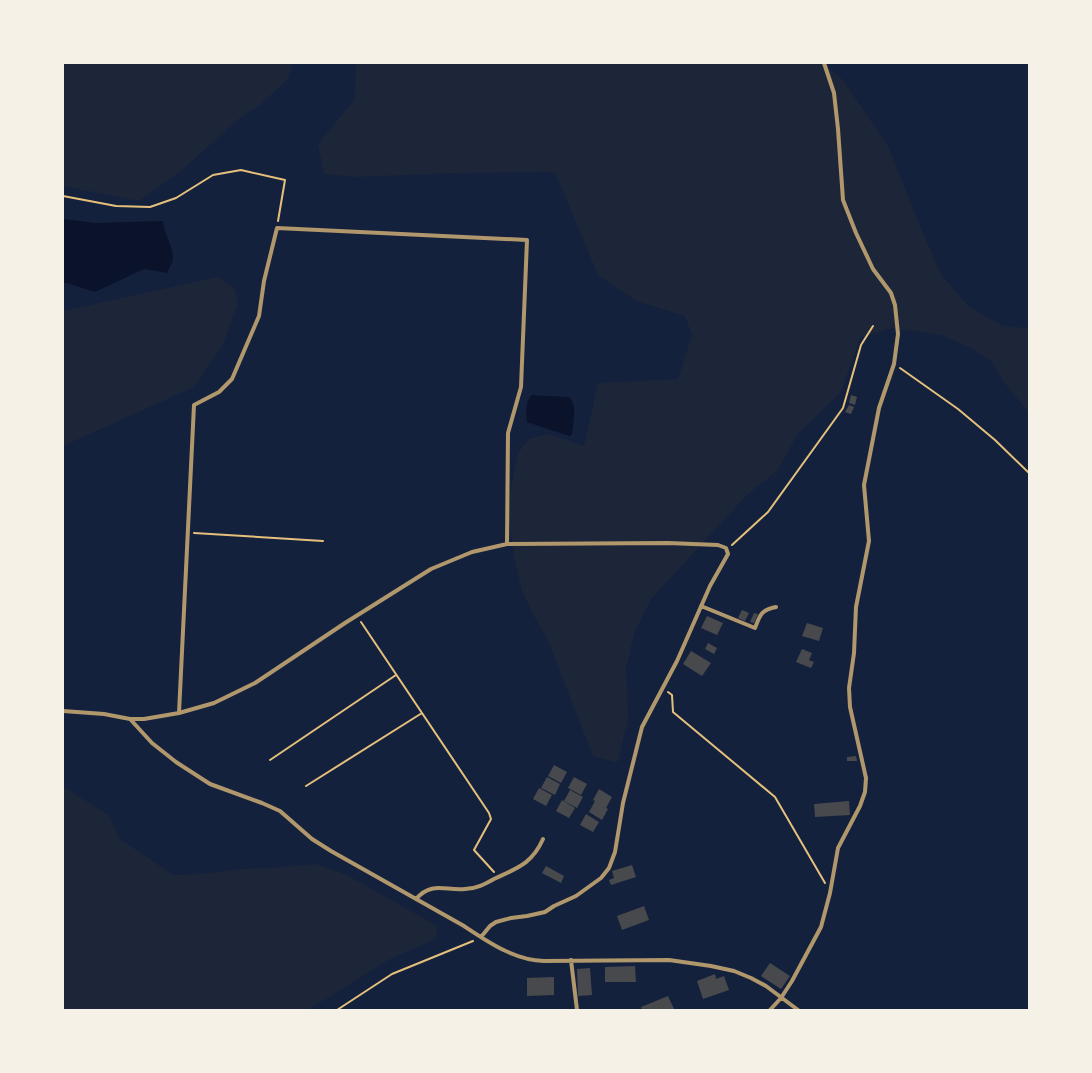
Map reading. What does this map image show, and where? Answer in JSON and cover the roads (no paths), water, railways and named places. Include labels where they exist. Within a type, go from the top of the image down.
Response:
[{"type":"street","points":[[770,1010],[792,981],[822,927],[838,848],[860,806],[865,792],[866,778],[851,713],[849,688],[854,653],[856,607],[869,541],[864,485],[879,408],[894,364],[898,334],[895,306],[891,293],[873,269],[856,233],[843,200],[834,93],[824,63]]},
{"type":"street","points":[[179,713],[194,405],[219,392],[232,379],[259,316],[264,281],[277,228],[527,240],[521,387],[508,433],[507,544]]},
{"type":"street","points":[[63,711],[104,714],[130,719],[144,719],[179,713],[214,703],[255,683],[356,616],[431,569],[472,552],[507,544],[668,543],[723,546],[727,550],[728,554],[710,586],[678,661],[642,726],[623,803],[615,852],[609,868],[601,878],[576,896],[554,906],[545,912],[496,922],[490,926],[481,937]]},
{"type":"street","points":[[701,606],[755,628],[761,614],[776,607]]},
{"type":"street","points":[[130,719],[152,743],[176,762],[210,784],[280,811],[324,847],[481,937],[519,957],[528,960],[544,961],[669,960],[711,966],[734,971],[751,978],[766,986],[798,1010]]},
{"type":"street","points":[[416,899],[423,892],[430,889],[476,888],[517,870],[531,858],[543,839]]},
{"type":"street","points":[[571,960],[577,1010]]}]
